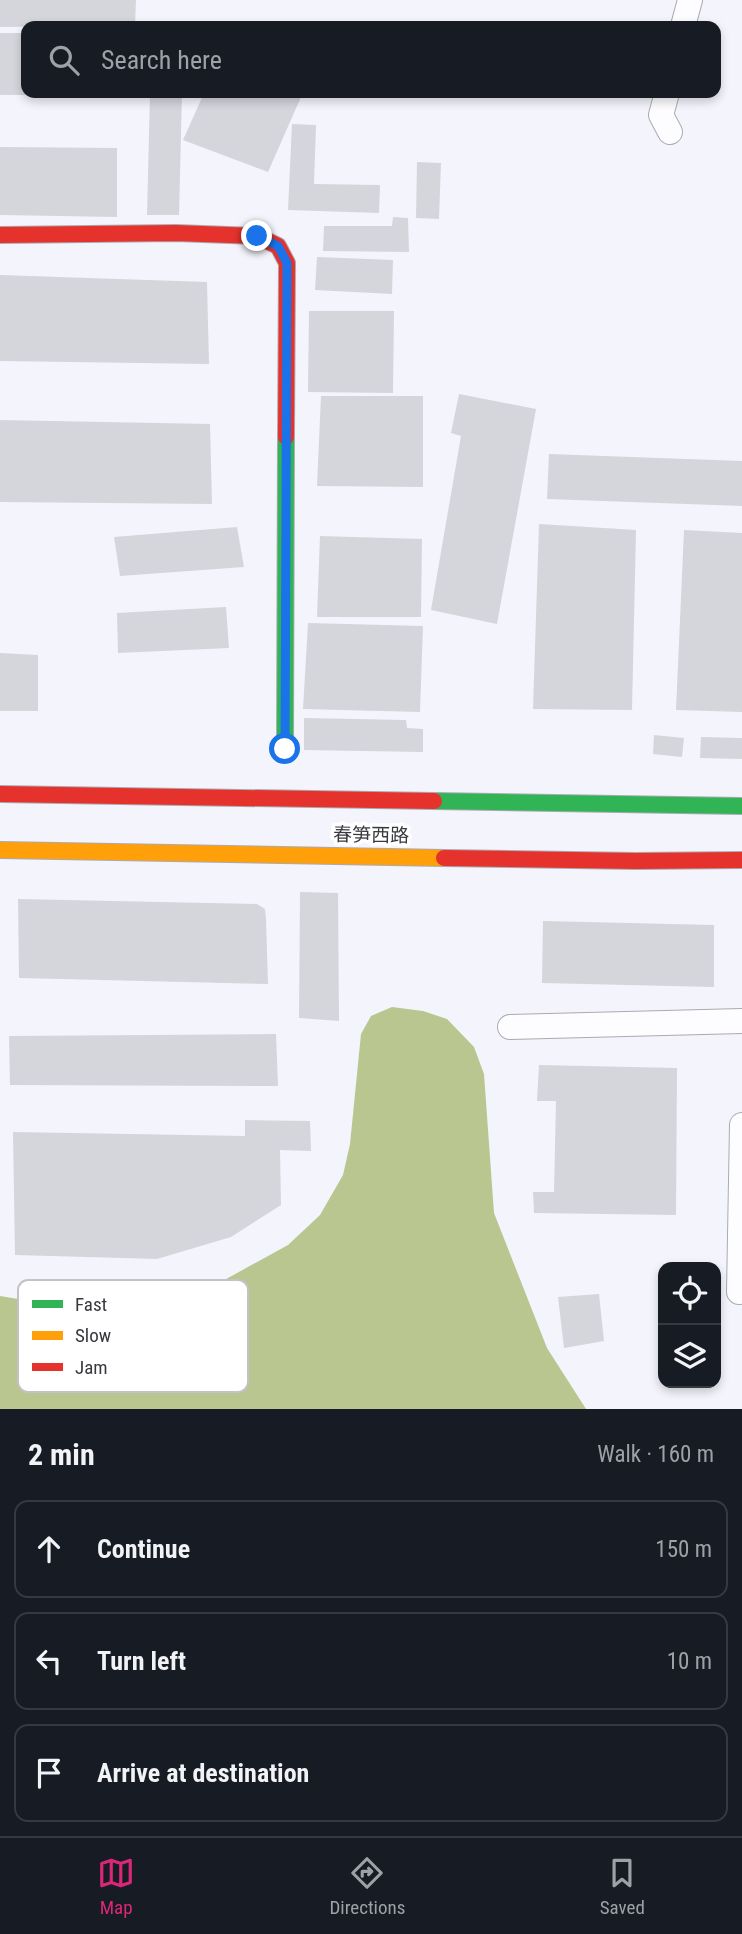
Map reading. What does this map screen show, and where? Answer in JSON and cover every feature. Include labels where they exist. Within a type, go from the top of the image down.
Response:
[{"type":"main road","points":[[0,235],[257,236],[278,246],[287,263],[285,749]]},
{"type":"main road","name":"春笋西路","points":[[0,794],[521,808],[742,806]]},
{"type":"main road","name":"春笋西路","points":[[0,850],[519,853],[742,860]]},
{"type":"street","points":[[684,21],[690,0]]},
{"type":"street","points":[[666,98],[661,115],[670,132]]},
{"type":"street","points":[[510,1027],[742,1021]]},
{"type":"street","points":[[739,1292],[742,1125]]},
{"type":"shaded area","points":[[392,1007],[423,1011],[447,1019],[474,1047],[484,1074],[494,1213],[547,1348],[586,1409],[0,1409],[0,1296],[18,1299],[18,1392],[248,1392],[248,1280],[224,1280],[288,1245],[320,1215],[343,1175],[350,1144],[361,1034],[371,1016]]},
{"type":"building","points":[[0,0],[136,0],[135,21],[21,21],[21,27],[0,27]]},
{"type":"building","points":[[0,33],[21,33],[21,95],[0,95]]},
{"type":"building","points":[[150,98],[182,98],[179,215],[147,215]]},
{"type":"building","points":[[202,98],[301,98],[268,172],[183,140]]},
{"type":"building","points":[[292,124],[316,125],[314,184],[380,185],[379,213],[288,210]]},
{"type":"building","points":[[0,147],[117,148],[117,217],[0,215]]},
{"type":"building","points":[[417,162],[441,163],[439,219],[416,218]]},
{"type":"building","points":[[393,217],[408,218],[409,252],[323,251],[324,226],[392,226]]},
{"type":"building","points":[[317,257],[393,260],[392,294],[315,290]]},
{"type":"building","points":[[0,275],[207,282],[209,364],[0,361]]},
{"type":"building","points":[[309,311],[394,311],[393,393],[308,392]]},
{"type":"building","points":[[459,394],[536,409],[497,624],[431,610],[461,436],[451,433]]},
{"type":"building","points":[[321,396],[423,396],[423,487],[317,486]]},
{"type":"building","points":[[0,420],[210,424],[212,504],[0,502]]},
{"type":"building","points":[[549,454],[742,461],[742,506],[547,499]]},
{"type":"building","points":[[539,524],[636,530],[632,710],[533,709]]},
{"type":"building","points":[[237,527],[244,567],[120,576],[114,537]]},
{"type":"building","points":[[684,530],[742,533],[742,712],[676,710]]},
{"type":"building","points":[[320,536],[422,539],[421,617],[317,617]]},
{"type":"building","points":[[226,607],[229,648],[118,653],[117,613]]},
{"type":"building","points":[[308,623],[423,626],[420,712],[303,709]]},
{"type":"building","points":[[0,653],[38,655],[38,711],[0,711]]},
{"type":"building","points":[[304,718],[406,720],[407,728],[423,729],[423,752],[304,750]]},
{"type":"building","points":[[654,735],[684,738],[682,757],[653,754]]},
{"type":"building","points":[[701,737],[742,738],[742,759],[700,758]]},
{"type":"building","points":[[300,892],[338,893],[339,1021],[299,1018]]},
{"type":"building","points":[[18,899],[257,904],[265,909],[268,984],[19,978]]},
{"type":"building","points":[[543,921],[714,925],[714,987],[542,983]]},
{"type":"building","points":[[276,1034],[278,1086],[10,1085],[9,1036]]},
{"type":"building","points":[[539,1065],[677,1068],[676,1215],[534,1213],[533,1192],[554,1192],[556,1101],[537,1101]]},
{"type":"building","points":[[245,1120],[310,1121],[311,1151],[280,1150],[281,1205],[231,1237],[157,1259],[15,1255],[13,1132],[245,1136]]},
{"type":"building","points":[[599,1294],[604,1341],[564,1348],[558,1297]]},
{"type":"traffic: fast","points":[[285,749],[286,437]]},
{"type":"traffic: fast","points":[[434,801],[742,806]]},
{"type":"traffic: slow","points":[[0,850],[444,858]]},
{"type":"traffic: jam","points":[[0,235],[176,233],[257,236],[278,246],[287,263],[286,437]]},
{"type":"traffic: jam","points":[[0,794],[434,801]]},
{"type":"traffic: jam","points":[[444,858],[742,860]]},
{"type":"route","points":[[257,236],[278,246],[287,263],[285,749]]}]
